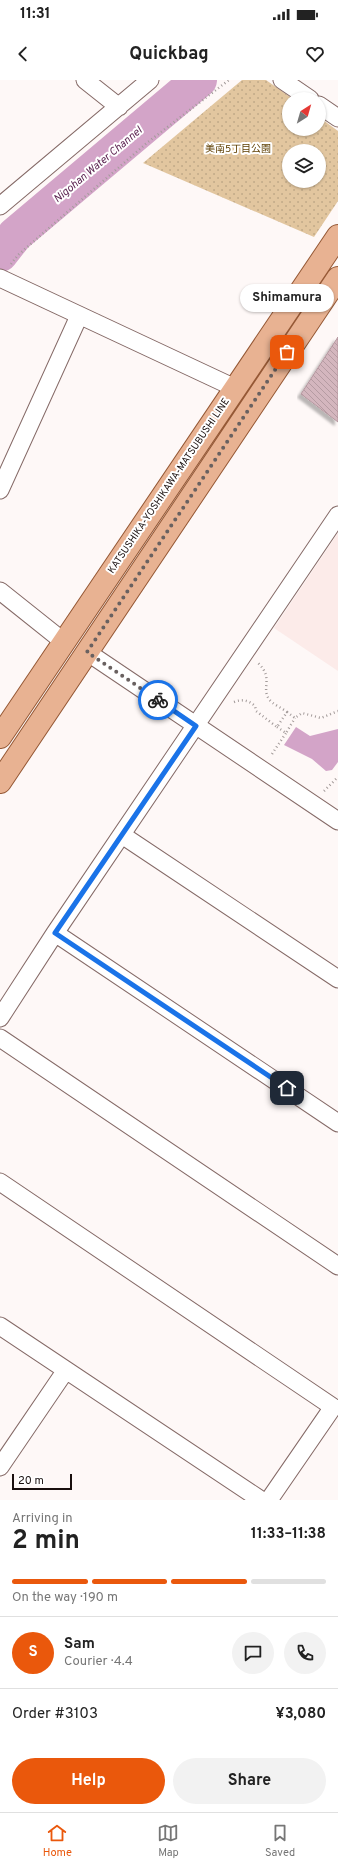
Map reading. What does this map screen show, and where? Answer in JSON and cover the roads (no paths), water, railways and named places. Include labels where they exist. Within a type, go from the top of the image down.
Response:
[{"type":"main road","name":"KATSUSHIKA-YOSHIKAWA-MATSUBUSHI LINE","points":[[0,737],[234,388],[338,236]]},
{"type":"main road","points":[[0,782],[338,278]]},
{"type":"street","points":[[85,80],[119,107]]},
{"type":"street","points":[[1,204],[150,80]]},
{"type":"street","points":[[282,80],[300,92]]},
{"type":"street","points":[[326,110],[338,118]]},
{"type":"street","points":[[5,272],[79,316],[234,388]]},
{"type":"street","points":[[0,490],[79,316]]},
{"type":"street","points":[[0,1018],[55,933],[338,515]]},
{"type":"street","points":[[0,591],[64,642]]},
{"type":"street","points":[[87,652],[338,821]]},
{"type":"street","points":[[122,834],[338,979]]},
{"type":"street","points":[[55,933],[338,1123]]},
{"type":"street","points":[[0,1038],[338,1266]]},
{"type":"street","points":[[0,1182],[336,1406],[269,1500]]},
{"type":"street","points":[[0,1326],[261,1500]]},
{"type":"street","points":[[0,1467],[66,1370]]},
{"type":"waterway","name":"Nigohan Water Channel","points":[[0,254],[15,235],[199,80]]},
{"type":"place","name":"Shimamura","points":[[287,352]]},
{"type":"park label","name":"美南5丁目公園","points":[[238,149]]}]
